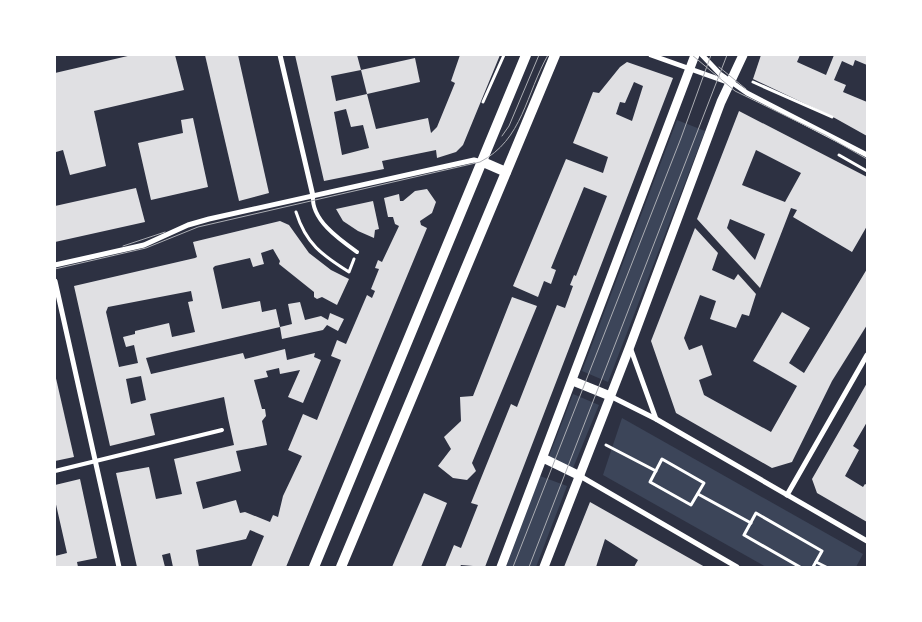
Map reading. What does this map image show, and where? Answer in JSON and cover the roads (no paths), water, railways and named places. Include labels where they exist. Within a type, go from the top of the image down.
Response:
[{"type":"main road","points":[[314,567],[526,55]]},
{"type":"main road","points":[[341,567],[555,55]]},
{"type":"main road","points":[[483,162],[506,172]]},
{"type":"street","points":[[280,55],[313,196]]},
{"type":"street","points":[[651,55],[730,82]]},
{"type":"street","points":[[501,567],[695,55]]},
{"type":"street","points":[[702,55],[730,82],[747,94],[867,155]]},
{"type":"street","points":[[544,567],[630,346],[721,102],[743,55]]},
{"type":"street","points":[[55,265],[144,245],[202,221],[474,160],[483,162]]},
{"type":"street","points":[[55,281],[119,567]]},
{"type":"street","points":[[630,346],[656,419]]},
{"type":"street","points":[[787,495],[867,355]]},
{"type":"street","points":[[573,381],[610,396],[656,419],[867,541]]},
{"type":"street","points":[[543,458],[580,476],[736,567]]},
{"type":"lane","points":[[313,196],[314,208],[321,220],[344,243],[357,252]]},
{"type":"lane","points":[[55,471],[222,430]]},
{"type":"tram line","points":[[502,136],[509,126],[539,55]]},
{"type":"tram line","points":[[55,269],[146,248],[198,227],[480,162],[494,153],[515,128],[548,55]]},
{"type":"tram line","points":[[692,55],[735,91],[825,135],[867,159]]},
{"type":"tram line","points":[[513,567],[681,138],[711,55]]},
{"type":"tram line","points":[[529,567],[727,55]]},
{"type":"tram line","points":[[719,67],[746,89]]},
{"type":"tram line","points":[[123,246],[165,232]]}]
